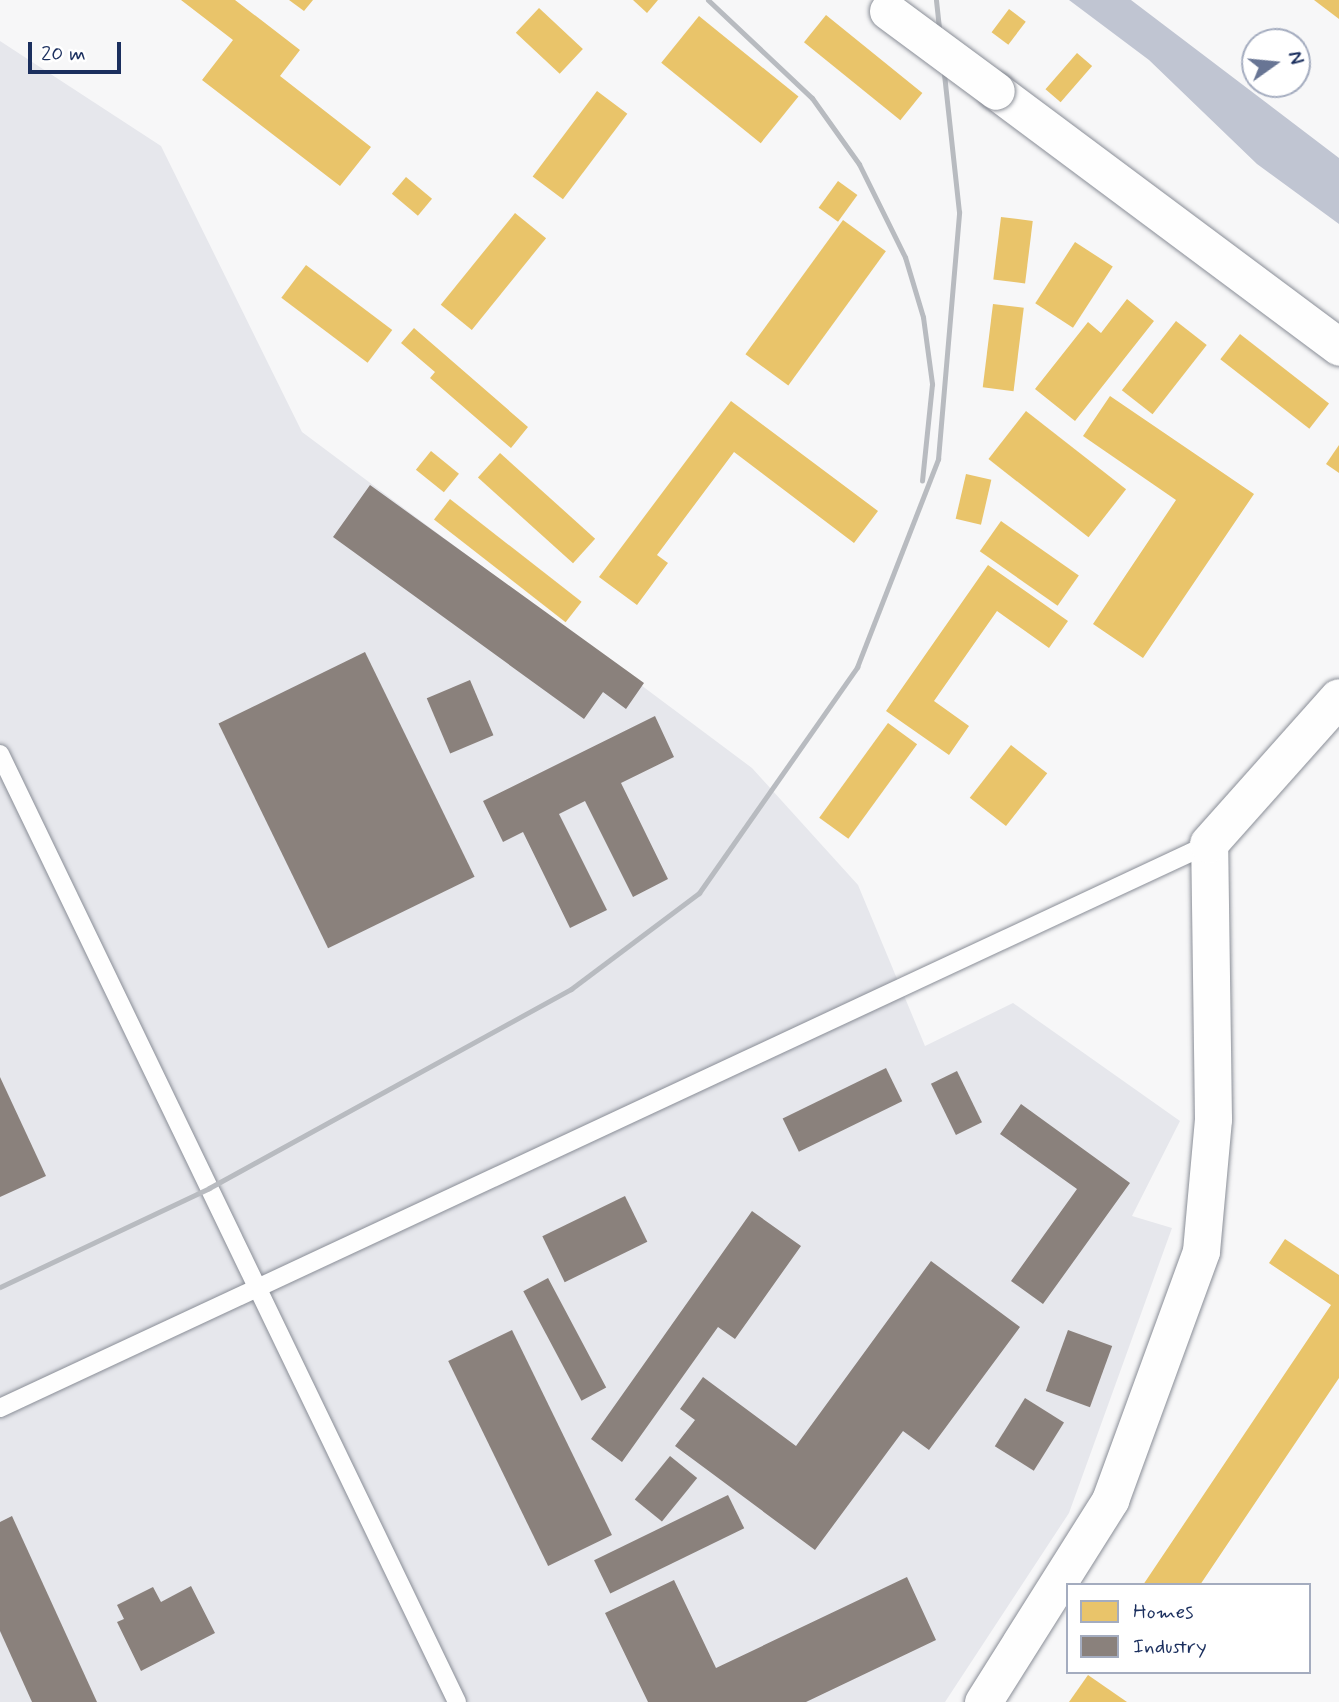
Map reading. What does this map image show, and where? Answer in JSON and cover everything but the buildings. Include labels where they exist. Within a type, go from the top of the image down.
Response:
[{"type":"street","points":[[880,6],[1339,347]]},
{"type":"street","points":[[983,1702],[1110,1500],[1201,1251],[1213,1119],[1209,844],[1339,698]]},
{"type":"lane","points":[[0,754],[457,1702]]},
{"type":"lane","points":[[0,1408],[1209,844]]},
{"type":"shaded area","points":[[1069,0],[1131,0],[1241,84],[1241,98],[1260,98],[1339,158],[1339,224],[1257,164],[1149,60]]},
{"type":"shaded area","points":[[0,41],[161,146],[302,432],[752,768],[858,885],[925,1046],[1013,1003],[1180,1121],[1132,1216],[1172,1228],[1069,1513],[945,1702],[0,1702]]},
{"type":"railway","points":[[708,0],[812,98],[859,164],[905,257],[923,317],[932,384],[922,480]]},
{"type":"railway","points":[[0,1287],[209,1188],[571,989],[699,893],[857,667],[938,459],[959,212],[936,0]]}]
